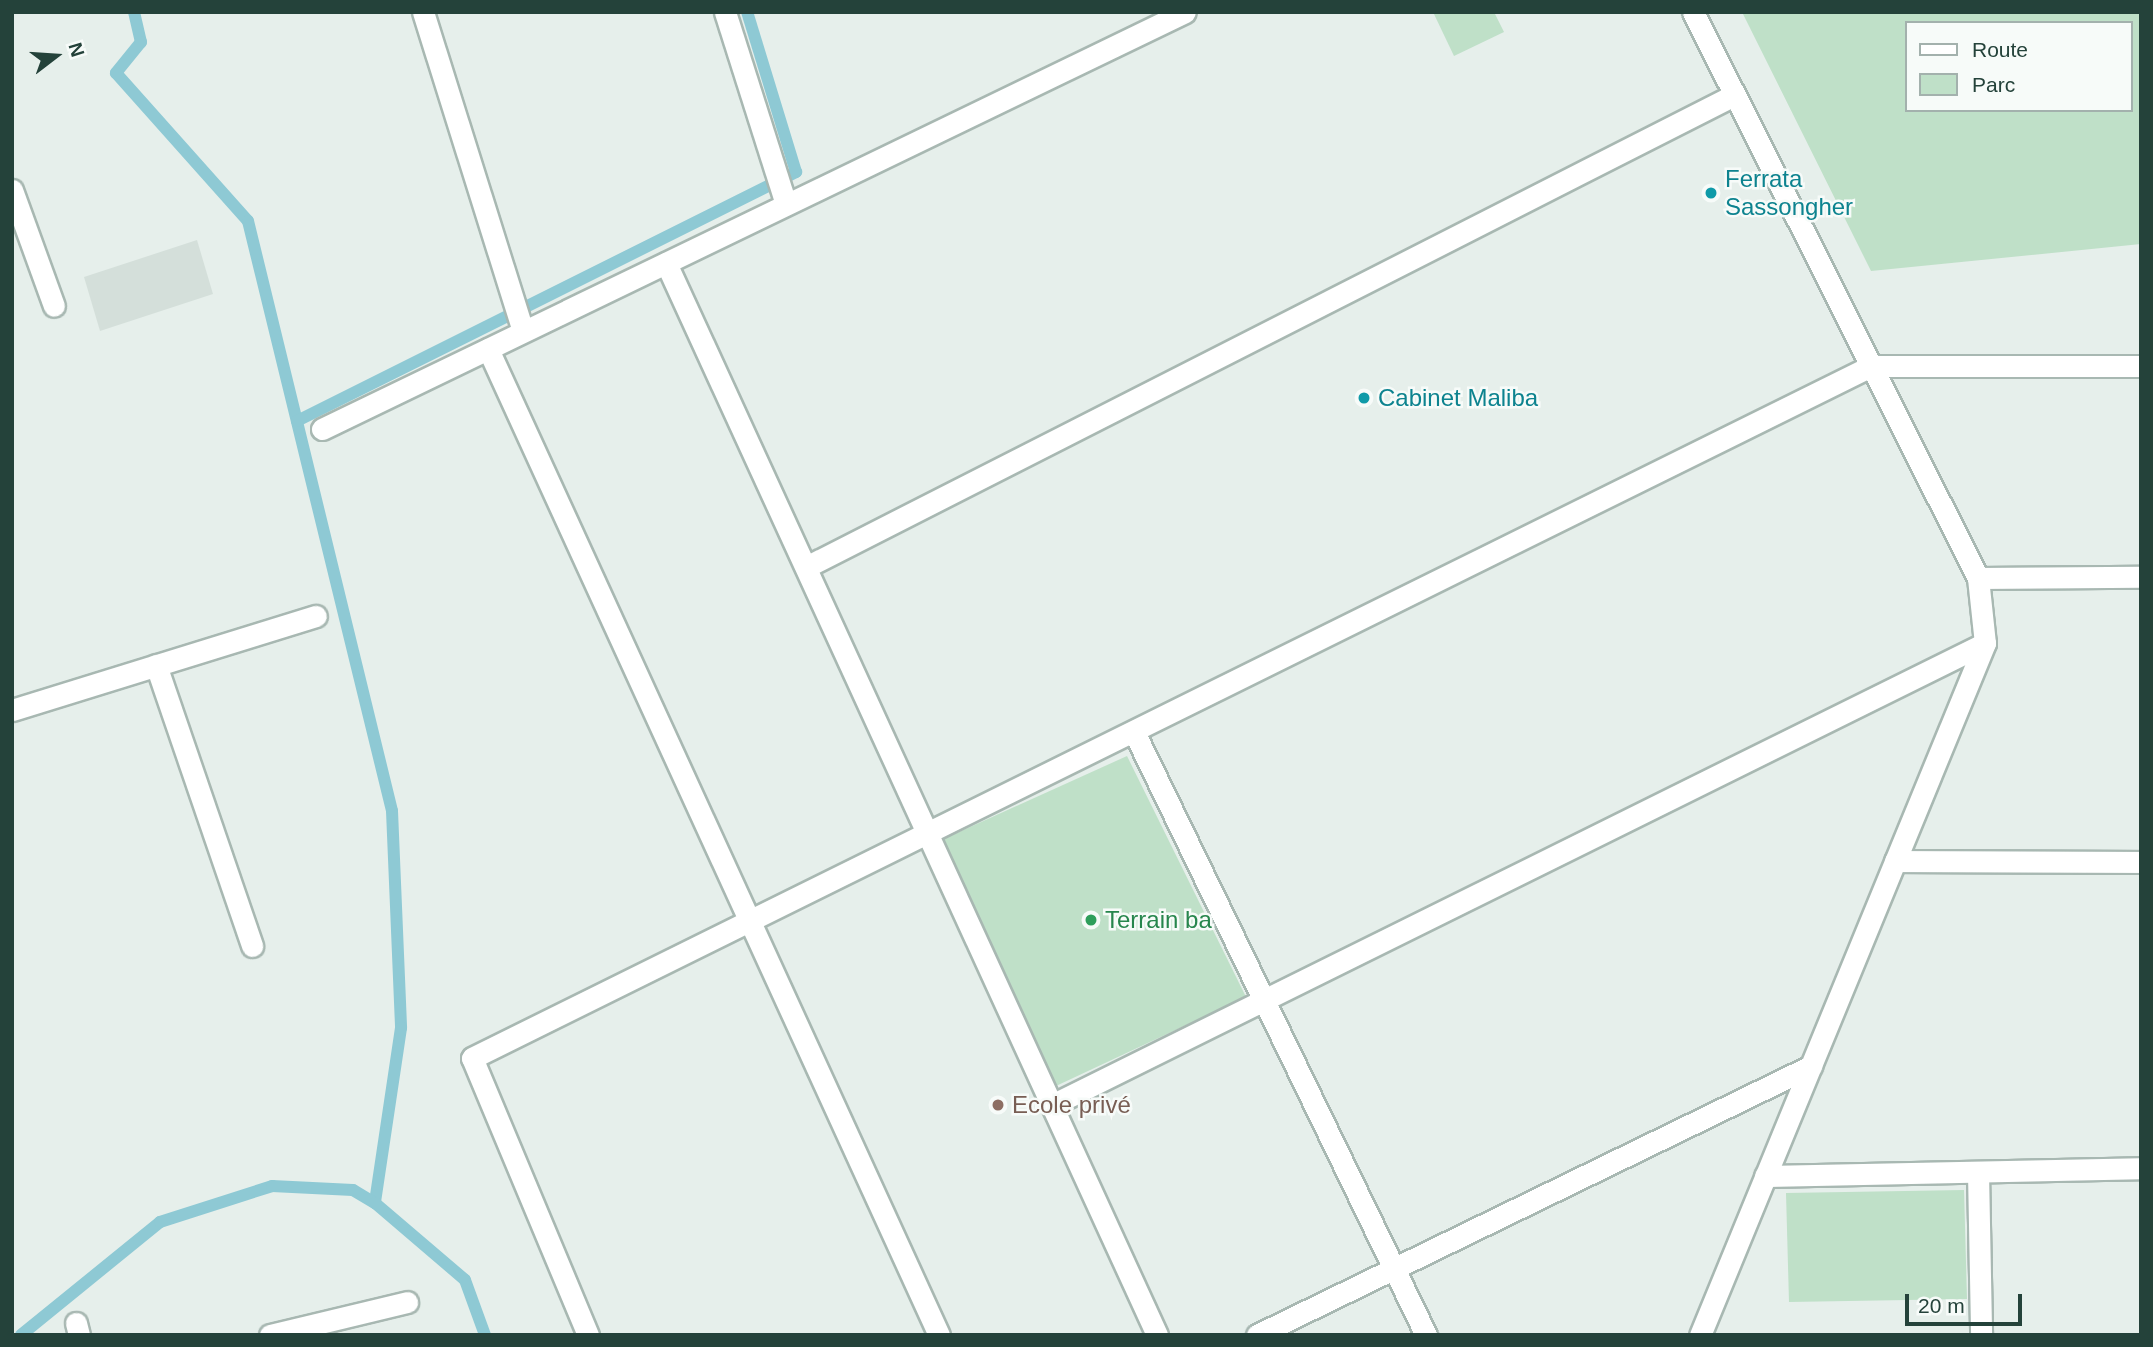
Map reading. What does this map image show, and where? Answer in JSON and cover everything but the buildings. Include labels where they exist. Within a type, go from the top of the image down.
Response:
[{"type":"street","points":[[423,12],[523,331]]},
{"type":"street","points":[[726,12],[786,204]]},
{"type":"street","points":[[322,429],[1185,12]]},
{"type":"street","points":[[1692,12],[1978,578],[1985,643],[1700,1335]]},
{"type":"street","points":[[806,567],[1734,95]]},
{"type":"street","points":[[12,190],[54,306]]},
{"type":"street","points":[[667,263],[1157,1335]]},
{"type":"street","points":[[488,349],[939,1335]]},
{"type":"street","points":[[588,1335],[472,1058],[1135,734],[1871,366],[2141,366]]},
{"type":"street","points":[[1978,578],[2141,577]]},
{"type":"street","points":[[12,710],[316,616]]},
{"type":"street","points":[[1052,1105],[1985,643]]},
{"type":"street","points":[[156,665],[252,946]]},
{"type":"street","points":[[1135,734],[1261,1001],[1426,1335]]},
{"type":"street","points":[[1895,861],[2141,862]]},
{"type":"street","points":[[1257,1335],[1811,1066]]},
{"type":"street","points":[[1765,1176],[2141,1168]]},
{"type":"street","points":[[1978,1172],[1981,1335]]},
{"type":"street","points":[[270,1335],[407,1302]]},
{"type":"shaded area","points":[[197,240],[213,294],[100,331],[84,277]]},
{"type":"green space","points":[[1433,12],[1494,12],[1504,32],[1454,56]]},
{"type":"green space","points":[[1742,12],[2141,12],[2141,244],[1871,271]]},
{"type":"green space","name":"Terrain ba","points":[[1127,756],[1246,997],[1056,1086],[937,842]]},
{"type":"green space","points":[[1964,1190],[1967,1299],[1789,1302],[1786,1193]]},
{"type":"waterway","points":[[134,12],[141,42],[116,73],[248,221],[392,811],[401,1028],[375,1203]]},
{"type":"waterway","points":[[297,421],[796,172],[747,12]]},
{"type":"waterway","points":[[21,1335],[160,1222],[272,1186],[353,1190],[375,1203],[465,1280],[485,1335]]},
{"type":"place","name":"Ferrata Sassongher","points":[[1711,193]]},
{"type":"place","name":"Cabinet Maliba","points":[[1364,398]]},
{"type":"place","name":"Terrain ba","points":[[1091,920]]},
{"type":"place","name":"Ecole privé","points":[[998,1105]]}]
